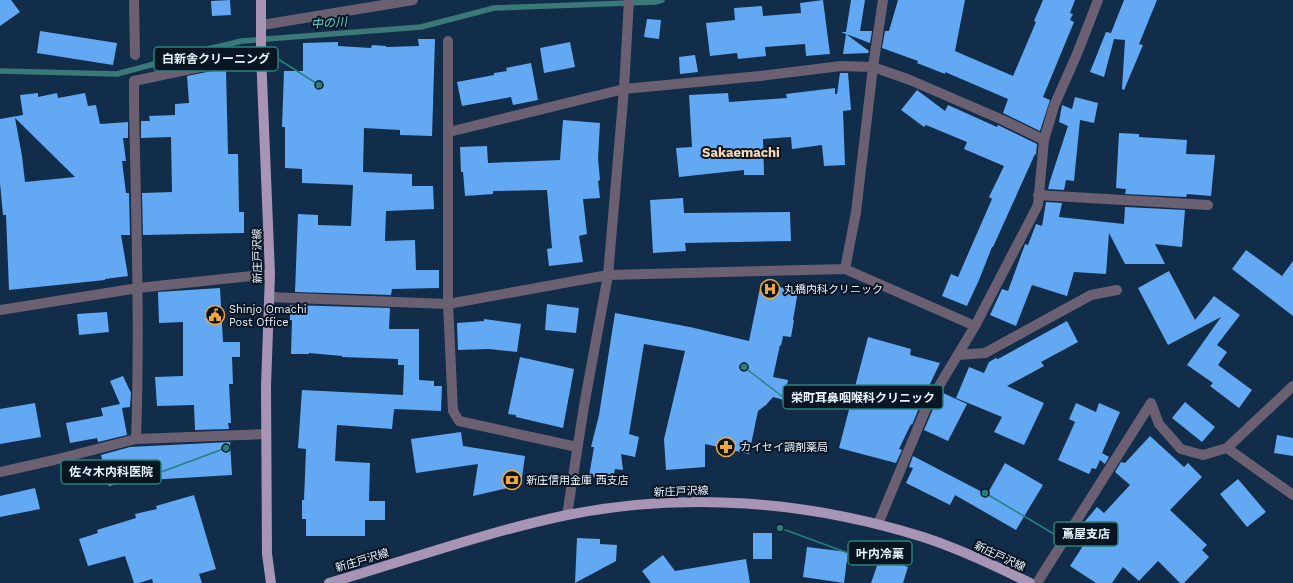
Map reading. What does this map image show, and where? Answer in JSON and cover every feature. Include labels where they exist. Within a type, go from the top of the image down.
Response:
[{"type":"main road","name":"新庄戸沢線","points":[[262,0],[261,54],[270,274],[266,434],[267,554],[271,583]]},
{"type":"main road","name":"新庄戸沢線","points":[[329,583],[510,528],[567,515],[636,504],[723,502],[762,504],[802,509],[878,524],[925,538],[967,554],[1030,583]]},
{"type":"street","points":[[134,0],[135,55]]},
{"type":"street","points":[[262,25],[357,5],[413,0]]},
{"type":"street","points":[[567,515],[577,447],[608,275],[624,89],[629,0]]},
{"type":"street","points":[[844,268],[856,212],[873,67],[883,0]]},
{"type":"street","points":[[878,524],[927,406],[975,326],[1038,205],[1044,140],[1054,106],[1077,54],[1098,0]]},
{"type":"street","points":[[448,41],[448,304],[453,411],[459,421],[577,447]]},
{"type":"street","points":[[136,439],[138,395],[138,288],[134,81],[261,54]]},
{"type":"street","points":[[449,132],[624,89],[760,76],[841,66],[873,67],[910,80],[1005,121],[1044,140]]},
{"type":"street","points":[[1038,195],[1208,204]]},
{"type":"street","points":[[269,296],[448,304],[608,275],[844,268],[975,326]]},
{"type":"street","points":[[0,310],[138,288],[270,274]]},
{"type":"street","points":[[958,355],[985,353],[1091,295],[1117,290]]},
{"type":"street","points":[[1037,583],[1151,403],[1159,424],[1181,449],[1203,455],[1227,448],[1293,386]]},
{"type":"street","points":[[0,472],[136,439],[266,434]]},
{"type":"street","points":[[1227,448],[1293,496]]},
{"type":"building","points":[[0,0],[11,0],[20,12],[0,26]]},
{"type":"building","points":[[230,0],[231,15],[212,16],[211,1]]},
{"type":"building","points":[[823,0],[830,54],[806,56],[805,44],[765,47],[766,56],[738,59],[737,53],[710,56],[706,23],[735,20],[734,8],[762,6],[763,16],[801,13],[800,3]]},
{"type":"building","points":[[851,0],[865,0],[860,31],[872,31],[870,43],[841,32],[846,32]]},
{"type":"building","points":[[898,0],[965,0],[955,51],[1013,76],[1036,22],[1034,21],[1043,0],[1075,0],[1070,13],[1073,14],[1070,20],[1074,22],[1043,97],[1050,100],[1040,131],[1003,113],[1008,99],[945,72],[945,74],[917,63],[918,61],[882,48],[885,31],[889,31]]},
{"type":"building","points":[[1124,0],[1157,0],[1139,44],[1143,45],[1124,90],[1122,89],[1125,40],[1114,39],[1104,77],[1090,72],[1106,32],[1111,33]]},
{"type":"building","points":[[647,19],[661,20],[659,39],[644,37]]},
{"type":"building","points":[[40,31],[117,43],[113,65],[37,53]]},
{"type":"building","points":[[846,34],[869,51],[868,53],[843,54]]},
{"type":"building","points":[[418,39],[435,39],[432,136],[400,135],[400,130],[364,128],[363,172],[412,174],[412,186],[433,186],[434,209],[386,211],[385,241],[415,240],[416,270],[439,270],[439,288],[392,289],[391,295],[295,292],[298,214],[318,215],[318,225],[351,226],[353,185],[302,183],[302,169],[285,168],[285,127],[282,127],[284,71],[303,71],[303,43],[338,42],[338,46],[371,48],[372,45],[386,47],[419,46]]},
{"type":"building","points":[[570,42],[575,67],[544,73],[540,48]]},
{"type":"building","points":[[695,55],[698,72],[680,74],[679,57]]},
{"type":"building","points":[[531,63],[538,100],[513,105],[511,97],[462,106],[457,82],[494,75],[494,73],[507,71],[506,68]]},
{"type":"building","points":[[226,70],[228,154],[238,154],[239,212],[244,212],[244,233],[143,235],[142,193],[172,192],[171,137],[141,138],[141,121],[150,121],[149,116],[175,115],[175,104],[189,103],[187,76]]},
{"type":"building","points":[[840,73],[848,73],[851,110],[843,111],[845,165],[824,166],[822,145],[792,149],[791,137],[763,139],[764,175],[744,175],[744,170],[679,177],[676,148],[692,147],[689,95],[728,93],[729,102],[787,98],[786,94],[835,88],[835,94],[837,94]]},
{"type":"building","points":[[917,90],[945,111],[948,105],[997,127],[998,125],[1037,144],[1036,155],[1035,154],[992,247],[967,306],[942,296],[951,274],[958,277],[992,199],[989,197],[1004,166],[964,149],[967,142],[926,125],[924,127],[901,110]]},
{"type":"building","points":[[38,93],[38,97],[57,93],[58,98],[85,93],[88,106],[96,105],[100,124],[128,122],[128,138],[123,138],[126,161],[122,161],[126,193],[129,193],[130,235],[121,235],[128,276],[105,280],[9,290],[6,215],[3,215],[0,183],[0,119],[23,115],[20,95]],"holes":[[[15,118],[75,177],[25,182]]]},
{"type":"building","points":[[1075,97],[1098,103],[1094,123],[1080,120],[1074,181],[1066,180],[1064,190],[1048,189],[1068,126],[1059,122],[1062,105],[1072,109]]},
{"type":"building","points":[[563,120],[600,123],[598,158],[600,180],[598,181],[600,198],[583,199],[587,234],[579,236],[583,262],[549,266],[547,249],[552,248],[547,190],[493,191],[493,194],[465,196],[463,172],[461,172],[460,147],[487,146],[488,163],[560,160]]},
{"type":"building","points":[[1119,133],[1139,134],[1139,137],[1187,140],[1186,154],[1215,155],[1211,196],[1187,194],[1186,197],[1125,194],[1126,189],[1116,188]]},
{"type":"building","points":[[683,198],[684,213],[790,212],[791,241],[685,243],[686,251],[653,253],[650,200]]},
{"type":"building","points":[[1046,202],[1062,203],[1059,217],[1124,224],[1125,207],[1185,210],[1182,247],[1155,244],[1165,264],[1125,264],[1109,233],[1106,274],[1074,272],[1067,296],[1032,285],[1016,326],[990,315],[1002,289],[1008,291],[1025,244],[1028,245],[1036,224],[1042,226]]},
{"type":"building","points":[[1246,250],[1282,276],[1293,261],[1293,316],[1232,269]]},
{"type":"building","points":[[1169,271],[1195,320],[1214,296],[1240,315],[1217,345],[1227,352],[1218,365],[1252,390],[1239,408],[1210,386],[1213,383],[1187,365],[1221,317],[1168,345],[1138,288]]},
{"type":"building","points":[[761,283],[798,291],[791,337],[783,336],[773,377],[788,380],[784,400],[773,397],[758,411],[749,454],[705,444],[705,467],[666,470],[664,439],[685,351],[644,344],[629,434],[639,437],[635,457],[621,454],[623,470],[615,469],[613,480],[589,476],[594,447],[591,447],[599,415],[615,313],[690,327],[749,341]]},
{"type":"building","points":[[220,288],[223,342],[240,342],[240,357],[232,357],[233,384],[229,384],[231,423],[228,423],[229,429],[195,430],[194,405],[157,406],[155,377],[183,376],[183,322],[159,323],[158,292]]},
{"type":"building","points":[[547,304],[579,308],[576,333],[545,330]]},
{"type":"building","points":[[290,305],[390,308],[389,329],[419,329],[419,380],[434,381],[434,386],[442,386],[441,411],[394,409],[392,429],[337,425],[335,461],[370,463],[369,501],[385,501],[385,520],[365,520],[365,536],[306,536],[306,519],[302,519],[302,500],[304,500],[306,449],[298,448],[302,390],[403,395],[404,365],[398,365],[398,359],[342,357],[309,353],[291,354],[292,320],[290,320]]},
{"type":"building","points":[[107,312],[109,332],[79,335],[77,314]]},
{"type":"building","points":[[484,319],[521,324],[517,352],[489,349],[458,350],[457,323],[484,321]]},
{"type":"building","points":[[1067,321],[1078,342],[1041,362],[1044,366],[1007,386],[1044,403],[1024,445],[994,432],[1002,417],[956,398],[969,367],[984,373],[989,362],[996,358],[998,359]]},
{"type":"building","points":[[868,337],[911,349],[910,355],[940,363],[929,386],[931,387],[921,403],[912,425],[911,424],[899,449],[902,450],[896,463],[839,448]]},
{"type":"building","points":[[520,357],[574,369],[563,428],[508,414]]},
{"type":"building","points":[[123,376],[131,393],[130,407],[122,408],[127,435],[98,442],[97,438],[70,443],[66,423],[103,416],[101,408],[120,404],[110,381]]},
{"type":"building","points":[[943,393],[967,404],[948,441],[924,430],[933,409]]},
{"type":"building","points":[[1185,402],[1215,427],[1202,442],[1172,418]]},
{"type":"building","points":[[35,403],[41,437],[0,444],[0,409]]},
{"type":"building","points":[[1076,403],[1096,412],[1099,403],[1120,412],[1102,453],[1109,457],[1105,464],[1100,460],[1096,469],[1092,468],[1089,474],[1058,460],[1075,422],[1069,419]]},
{"type":"building","points":[[461,432],[463,446],[525,456],[521,485],[473,496],[478,464],[416,473],[411,439]]},
{"type":"building","points":[[1277,435],[1293,438],[1293,456],[1274,453]]},
{"type":"building","points":[[1150,436],[1184,467],[1188,463],[1202,477],[1170,510],[1207,545],[1202,550],[1209,557],[1184,583],[1180,583],[1158,561],[1139,581],[1123,567],[1112,583],[1096,583],[1070,566],[1090,535],[1081,526],[1097,507],[1104,513],[1130,485],[1115,472],[1121,462],[1125,463]]},
{"type":"building","points":[[230,442],[232,475],[148,480],[148,476],[109,486],[101,455],[130,447]]},
{"type":"building","points":[[913,456],[984,493],[986,489],[989,491],[1005,463],[1043,485],[1016,530],[955,495],[950,505],[906,483],[913,468],[909,467]]},
{"type":"building","points":[[1238,479],[1266,512],[1247,527],[1220,494]]},
{"type":"building","points":[[35,488],[40,509],[0,517],[0,496]]},
{"type":"building","points":[[194,495],[216,569],[199,574],[202,583],[153,583],[152,579],[134,583],[125,556],[88,566],[79,539],[98,533],[97,530],[136,518],[135,514],[157,509],[156,506]]},
{"type":"building","points":[[753,533],[772,533],[772,559],[753,559]]},
{"type":"building","points":[[577,538],[600,539],[600,544],[617,545],[616,561],[575,583]]},
{"type":"building","points":[[807,547],[848,552],[844,583],[803,577]]},
{"type":"building","points":[[663,555],[675,571],[746,559],[750,583],[651,583],[642,571]]},
{"type":"building","points":[[880,557],[908,567],[903,583],[871,583]]},
{"type":"waterway","name":"中の川","points":[[0,71],[117,74],[186,54],[242,41],[421,27],[494,8],[655,2],[662,0]]},
{"type":"place","name":"白新舎クリーニング","points":[[319,85]]},
{"type":"place","name":"丸橋内科クリニック","points":[[770,289]]},
{"type":"place","name":"Shinjo Omachi Post Office","points":[[215,315]]},
{"type":"place","name":"栄町耳鼻咽喉科クリニック","points":[[744,367]]},
{"type":"place","name":"カイセイ調剤薬局","points":[[726,447]]},
{"type":"place","name":"佐々木内科医院","points":[[226,448]]},
{"type":"place","name":"新庄信用金庫 西支店","points":[[512,480]]},
{"type":"place","name":"蔦屋支店","points":[[985,493]]},
{"type":"place","name":"叶内冷菓","points":[[780,528]]},
{"type":"district","name":"Sakaemachi","points":[[741,152]]}]
